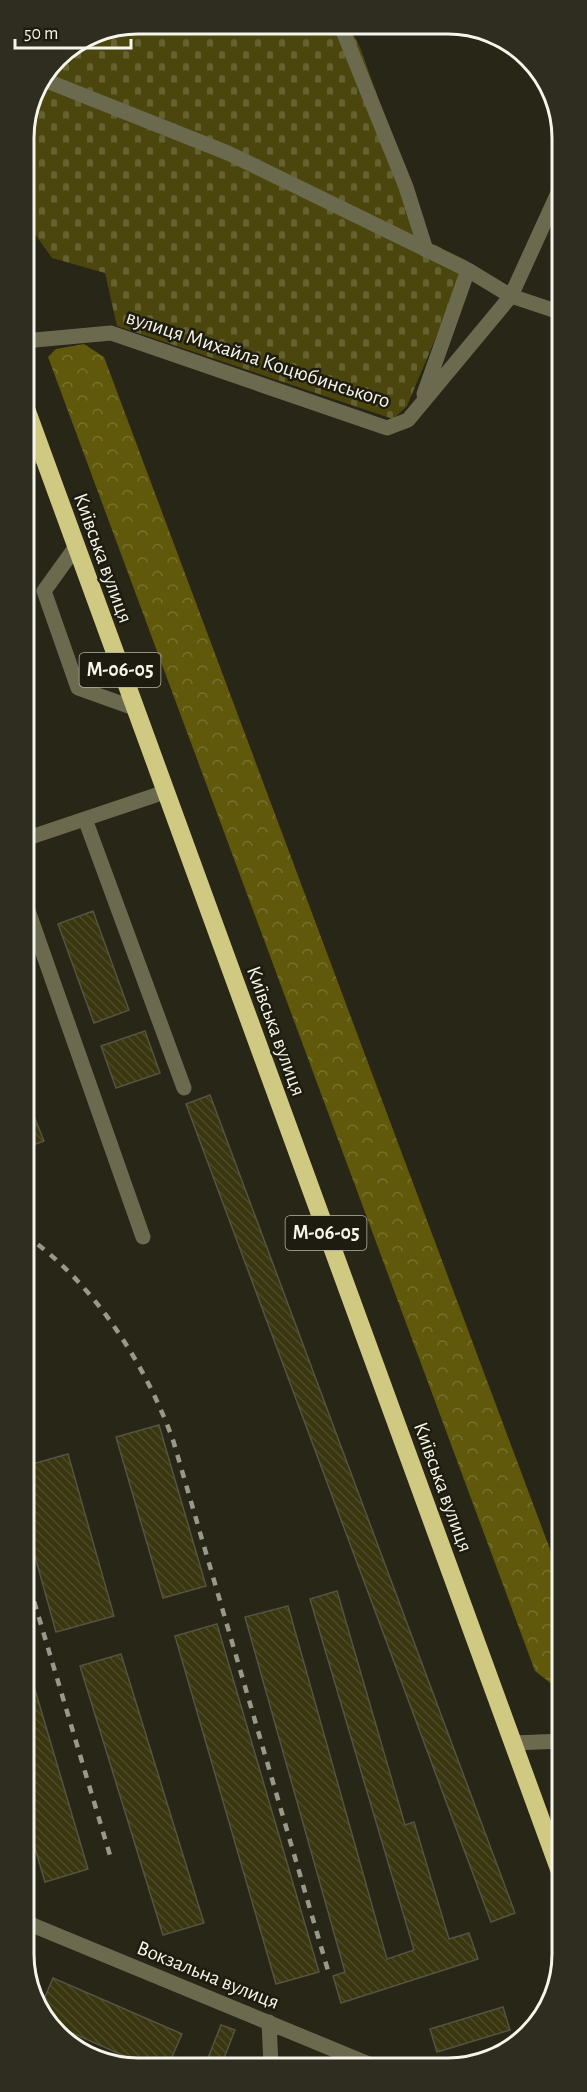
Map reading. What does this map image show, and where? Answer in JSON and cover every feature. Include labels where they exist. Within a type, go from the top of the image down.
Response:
[{"type":"highway","name":"Київська вулиця","points":[[35,457],[75,548],[514,1743]]},
{"type":"highway","name":"М-06-05","points":[[514,1743],[552,1849]]},
{"type":"street","points":[[344,34],[406,187],[426,250]]},
{"type":"street","points":[[51,83],[228,153],[468,270],[511,296],[552,310]]},
{"type":"street","name":"вулиця Михайла Коцюбинського","points":[[35,335],[111,333],[387,428],[408,420],[511,296],[552,206]]},
{"type":"street","points":[[420,405],[468,270]]},
{"type":"street","points":[[75,548],[44,591],[78,688],[134,708]]},
{"type":"street","points":[[35,836],[165,792]]},
{"type":"street","points":[[85,819],[184,1088]]},
{"type":"street","points":[[35,929],[143,1237]]},
{"type":"street","points":[[514,1743],[552,1741]]},
{"type":"street","name":"Вокзальна вулиця","points":[[34,1926],[355,2058]]},
{"type":"street","points":[[269,2022],[271,2058]]},
{"type":"green space","points":[[138,34],[353,34],[360,47],[429,242],[468,261],[407,406],[393,419],[117,326],[105,273],[52,258],[35,234],[35,131],[38,111],[45,92],[56,75],[86,48],[105,40]]},
{"type":"green space","points":[[84,344],[104,357],[552,1555],[552,1684],[535,1671],[48,357],[56,349]]},
{"type":"building","points":[[93,911],[129,1010],[94,1023],[58,924]]},
{"type":"building","points":[[145,1031],[160,1073],[116,1088],[101,1046]]},
{"type":"building","points":[[210,1095],[515,1913],[491,1922],[186,1104]]},
{"type":"building","points":[[34,1117],[44,1141],[34,1145]]},
{"type":"building","points":[[159,1425],[206,1586],[163,1598],[116,1437]]},
{"type":"building","points":[[68,1454],[114,1616],[56,1632],[34,1553],[34,1463]]},
{"type":"building","points":[[337,1591],[405,1825],[414,1822],[449,1939],[469,1933],[478,1959],[341,2003],[333,1976],[345,1972],[245,1617],[288,1606],[387,1959],[414,1950],[310,1599]]},
{"type":"building","points":[[217,1624],[319,1972],[276,1984],[175,1636]]},
{"type":"building","points":[[121,1654],[204,1923],[163,1935],[80,1666]]},
{"type":"building","points":[[34,1687],[88,1869],[45,1882],[34,1845]]},
{"type":"building","points":[[53,1978],[182,2034],[172,2058],[126,2057],[71,2032],[44,1998]]},
{"type":"building","points":[[503,2007],[510,2030],[437,2052],[430,2029]]},
{"type":"building","points":[[221,2025],[235,2030],[224,2058],[208,2058]]},
{"type":"railway","points":[[34,1242],[73,1276],[114,1326],[148,1382],[173,1440],[329,1974]]},
{"type":"railway","points":[[34,1602],[112,1862]]}]
